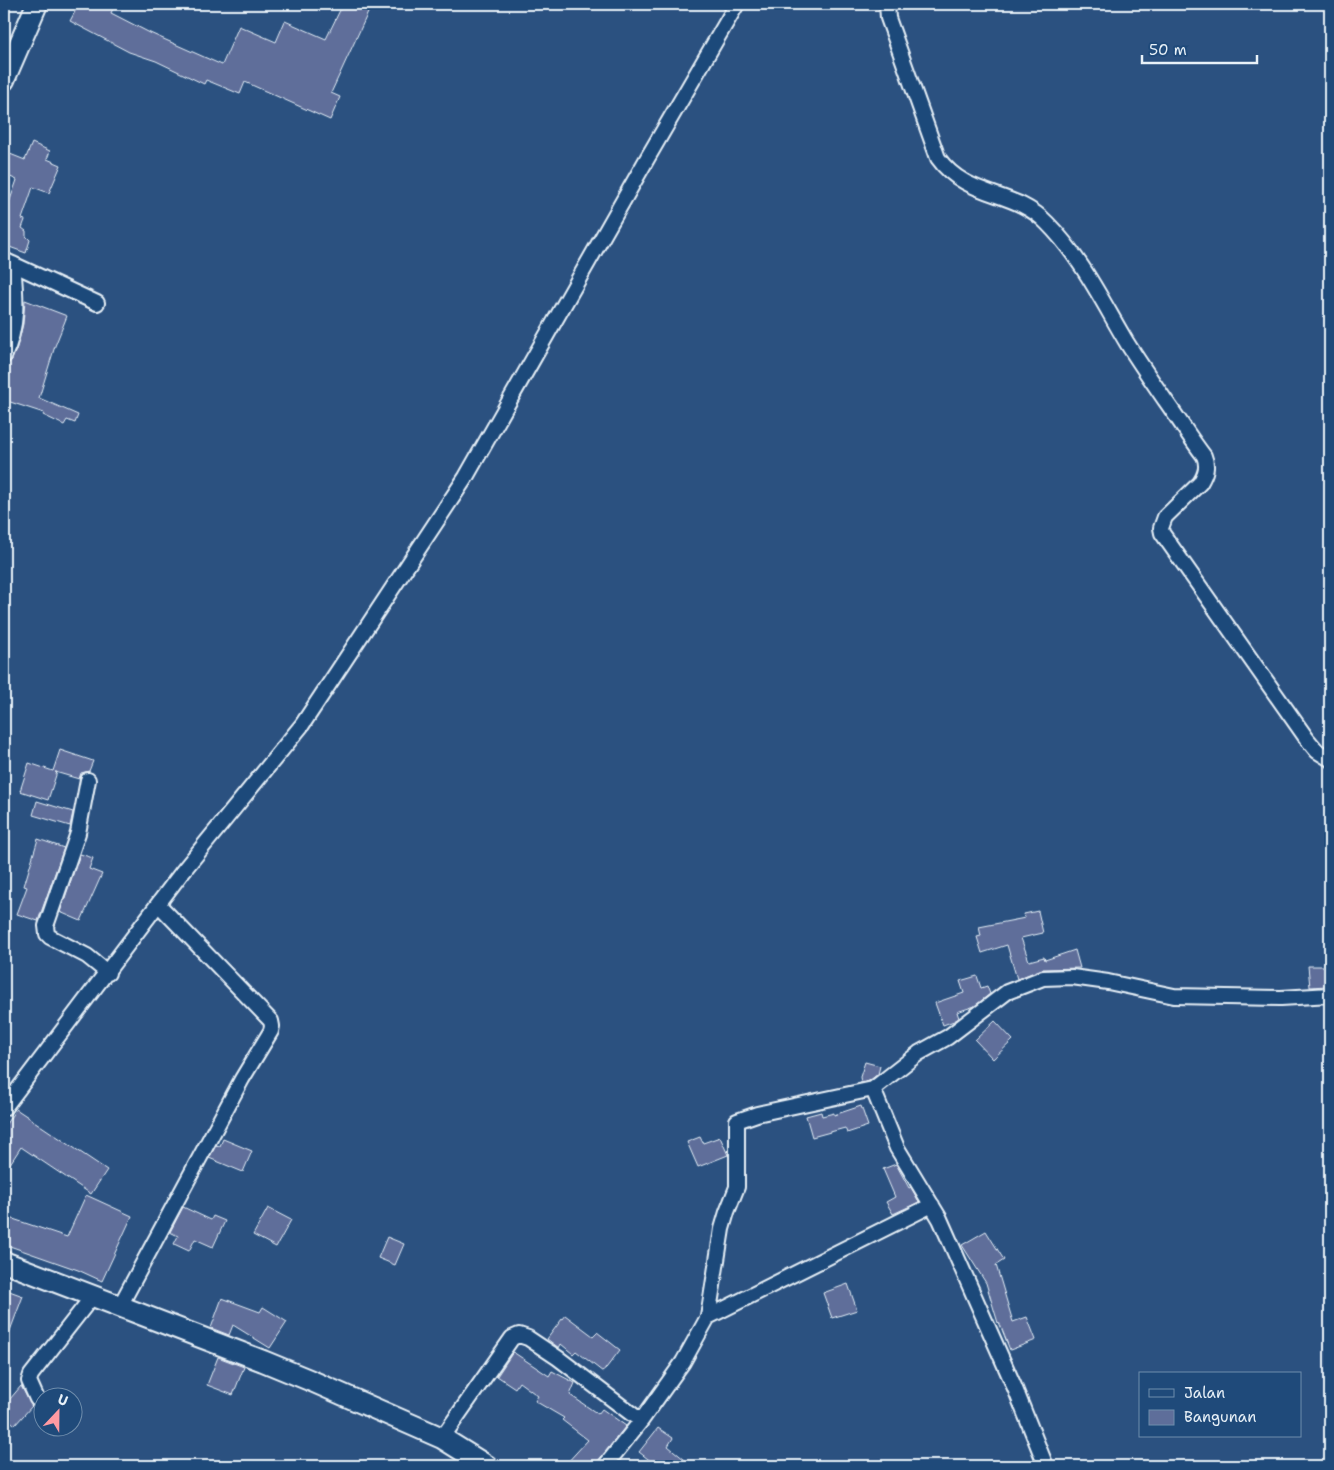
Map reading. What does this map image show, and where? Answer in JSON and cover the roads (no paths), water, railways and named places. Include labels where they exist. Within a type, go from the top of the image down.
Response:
[{"type":"street","points":[[4,80],[36,4]]},
{"type":"street","points":[[4,1108],[183,872],[302,725],[466,477],[528,372],[648,157],[737,4]]},
{"type":"street","points":[[887,4],[888,18],[938,158],[952,174],[965,183],[1031,209],[1051,228],[1086,272],[1128,345],[1204,456],[1207,469],[1204,477],[1165,517],[1161,528],[1162,533],[1307,739],[1317,751],[1330,759]]},
{"type":"street","points":[[8,262],[97,303]]},
{"type":"street","points":[[4,356],[13,330],[16,313],[16,296],[8,262]]},
{"type":"street","points":[[88,780],[78,833],[46,926],[50,937],[87,956],[108,973]]},
{"type":"street","points":[[120,1306],[242,1079],[271,1031],[272,1026],[272,1021],[159,905]]},
{"type":"street","points":[[605,1466],[641,1421],[683,1362],[708,1316],[722,1229],[737,1187],[737,1121],[757,1114],[873,1089],[919,1054],[948,1037],[1008,992],[1043,978],[1072,977],[1108,982],[1174,996],[1281,998],[1330,995]]},
{"type":"street","points":[[873,1089],[897,1148],[940,1219],[1014,1386],[1046,1466]]},
{"type":"street","points":[[708,1316],[932,1205]]},
{"type":"street","points":[[4,1262],[263,1361],[442,1438],[486,1466]]},
{"type":"street","points":[[32,1388],[29,1381],[31,1375],[92,1297]]},
{"type":"street","points":[[442,1438],[512,1338],[519,1335],[528,1338],[558,1358],[641,1421]]}]
